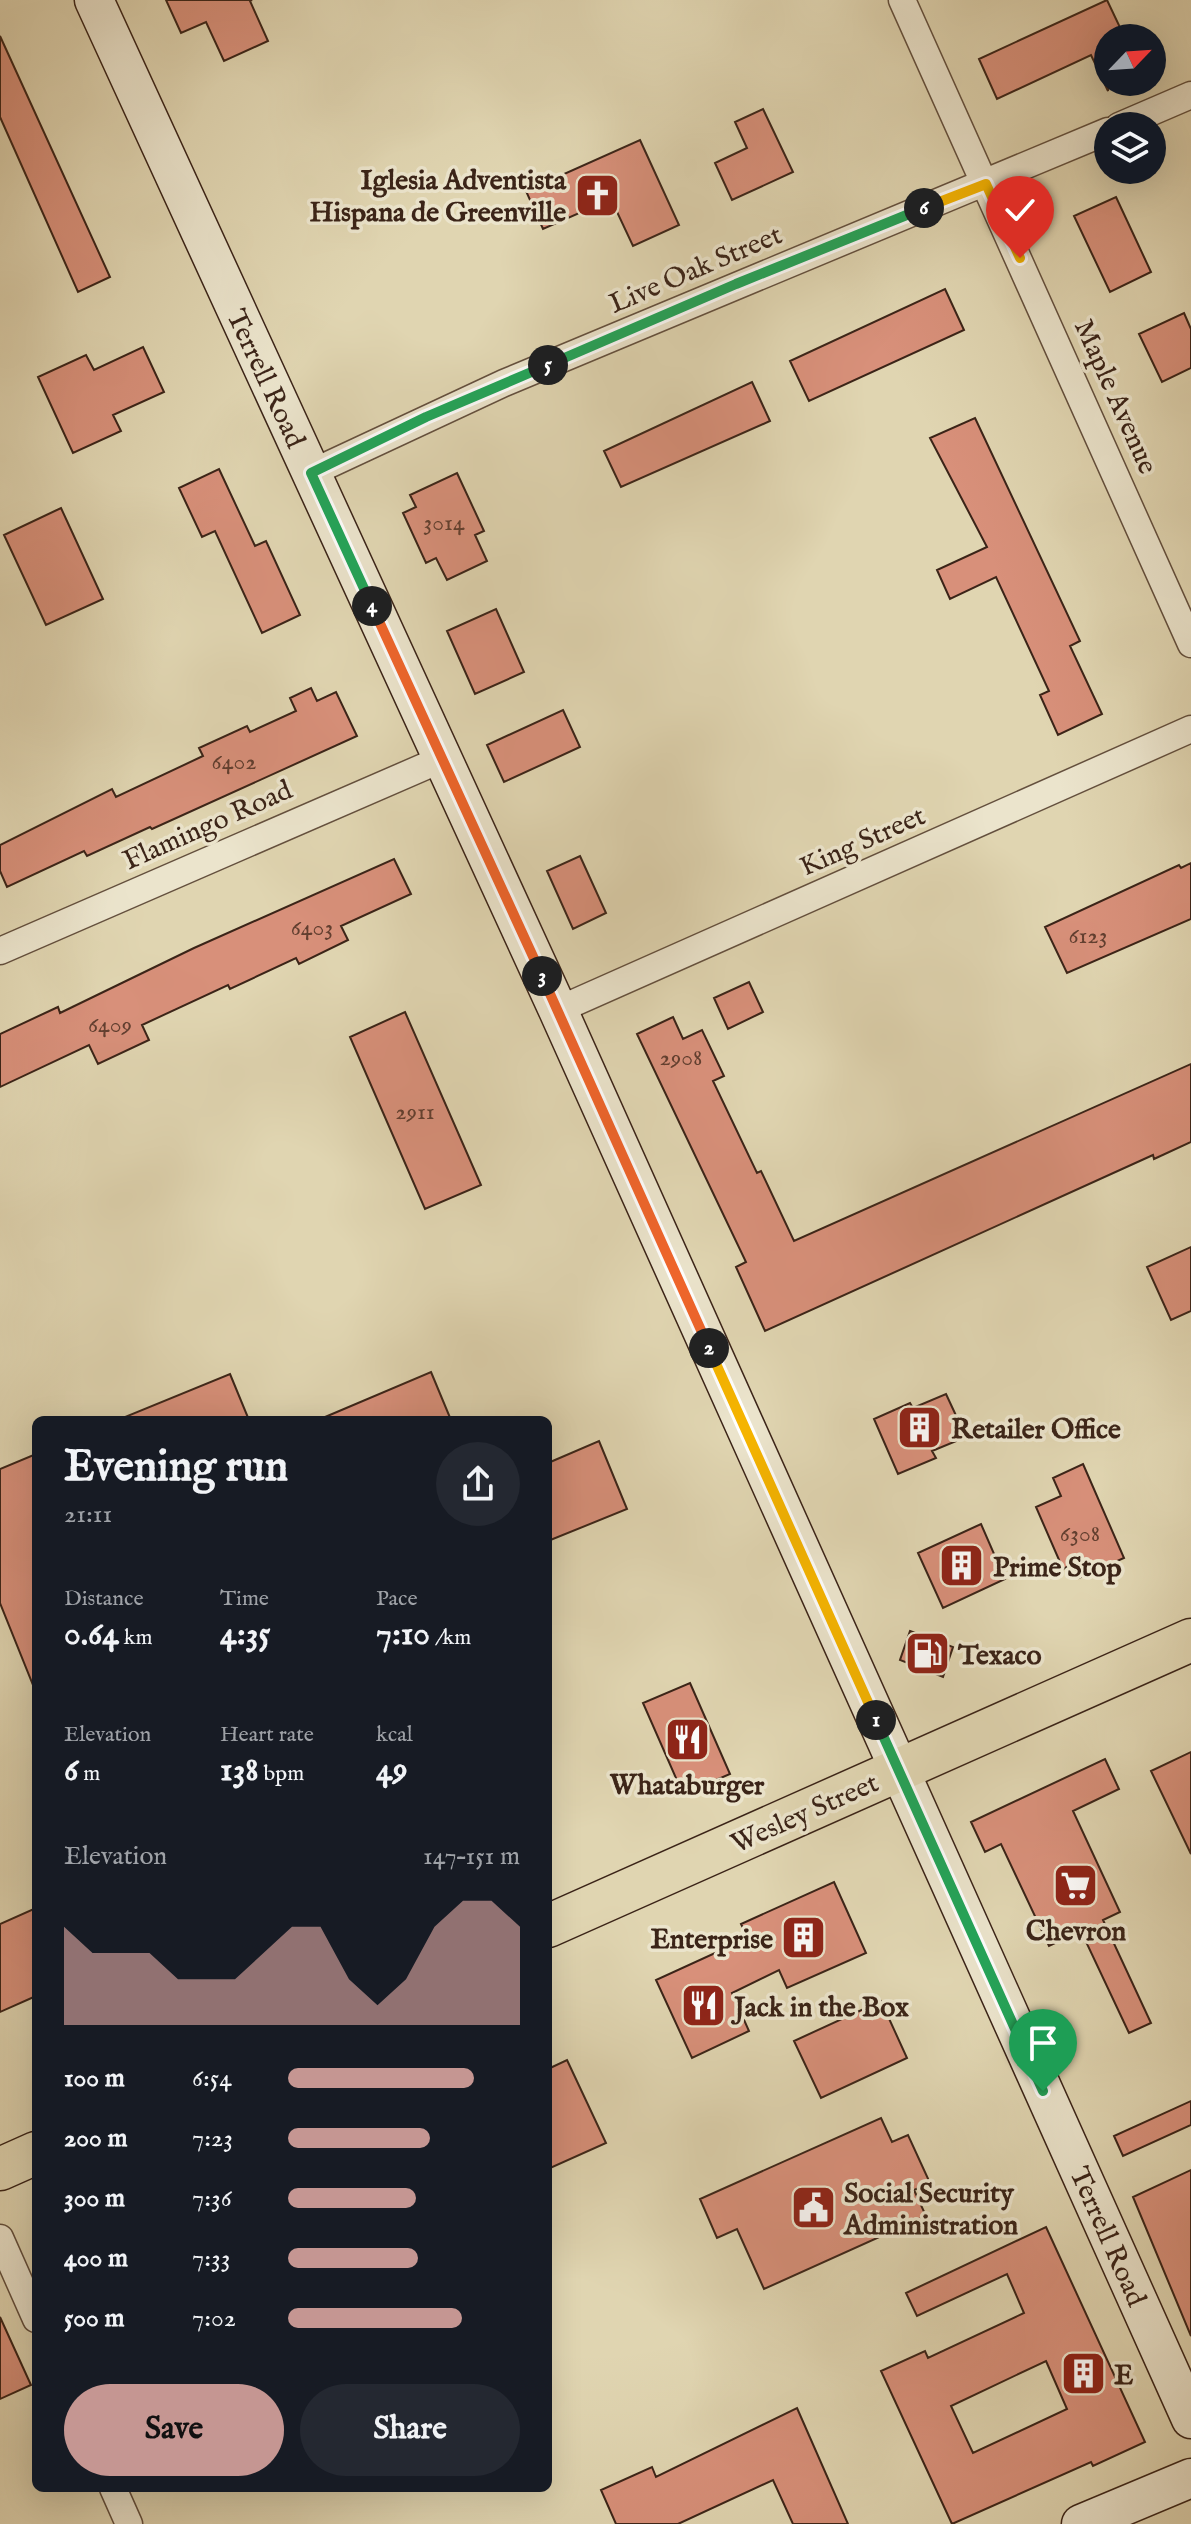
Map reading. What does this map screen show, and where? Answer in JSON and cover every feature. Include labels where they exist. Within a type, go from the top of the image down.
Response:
[{"type":"main road","name":"Wesley Street","points":[[552,1924],[1191,1640]]},
{"type":"main road","points":[[0,2169],[32,2155]]},
{"type":"street","name":"Terrell Road","points":[[94,0],[558,1010],[1191,2419]]},
{"type":"street","name":"Maple Avenue","points":[[902,0],[1191,644]]},
{"type":"street","points":[[1152,112],[1191,95]]},
{"type":"street","name":"Live Oak Street","points":[[311,473],[504,383],[1094,137]]},
{"type":"street","name":"King Street","points":[[558,1010],[1191,729]]},
{"type":"street","name":"Flamingo Road","points":[[0,951],[442,759]]},
{"type":"street","points":[[0,2238],[32,2310]]},
{"type":"street","points":[[1081,2524],[1191,2478]]},
{"type":"street","points":[[115,2492],[129,2524]]},
{"type":"building","points":[[166,0],[252,0],[268,41],[224,61],[206,22],[181,33]]},
{"type":"building","points":[[1107,0],[1118,24],[1094,24],[1094,61],[1091,55],[997,99],[979,59]]},
{"type":"building","points":[[0,36],[110,277],[78,292],[0,117]]},
{"type":"building","points":[[763,109],[793,172],[732,200],[715,163],[747,148],[735,122]]},
{"type":"building","name":"Iglesia Adventista Hispana de Greenville","points":[[640,140],[679,225],[633,246],[611,199],[543,229],[526,191]]},
{"type":"building","points":[[1116,197],[1151,272],[1110,292],[1074,216]]},
{"type":"building","points":[[945,289],[964,330],[809,401],[790,361]]},
{"type":"building","points":[[1184,313],[1191,329],[1191,368],[1162,382],[1139,334]]},
{"type":"building","points":[[143,347],[164,392],[113,415],[121,431],[73,453],[38,377],[86,355],[94,370]]},
{"type":"building","points":[[752,382],[770,421],[621,487],[604,451]]},
{"type":"building","points":[[975,418],[1080,641],[1070,646],[1102,714],[1058,735],[1040,695],[1049,691],[996,577],[950,599],[937,570],[987,547],[930,438]]},
{"type":"building","points":[[219,469],[255,546],[266,541],[300,615],[262,633],[215,531],[202,537],[179,488]]},
{"type":"building","points":[[457,473],[484,531],[475,535],[487,561],[447,580],[436,558],[426,563],[403,513],[416,507],[410,495]]},
{"type":"building","points":[[61,508],[103,599],[46,625],[4,535]]},
{"type":"building","points":[[496,609],[524,672],[475,694],[447,631]]},
{"type":"building","points":[[311,688],[317,701],[336,692],[357,736],[152,829],[150,827],[87,856],[84,851],[7,887],[0,871],[0,845],[112,789],[116,797],[203,756],[199,748],[247,726],[250,732],[296,711],[290,698]]},
{"type":"building","points":[[563,710],[580,747],[504,782],[487,745]]},
{"type":"building","points":[[580,856],[606,913],[573,929],[547,871]]},
{"type":"building","points":[[394,859],[411,894],[341,926],[348,940],[299,964],[296,958],[230,989],[228,985],[142,1025],[149,1040],[98,1064],[89,1045],[0,1087],[0,1034],[58,1007],[60,1013],[194,948]]},
{"type":"building","points":[[1191,863],[1191,919],[1067,973],[1045,927],[1179,865],[1181,868]]},
{"type":"building","points":[[749,982],[763,1012],[728,1029],[714,998]]},
{"type":"building","points":[[405,1012],[481,1185],[425,1209],[350,1037]]},
{"type":"building","points":[[673,1017],[683,1039],[702,1030],[724,1076],[713,1081],[794,1241],[1191,1064],[1191,1142],[1154,1159],[1153,1155],[765,1331],[736,1267],[746,1262],[637,1034]]},
{"type":"building","points":[[1191,1247],[1191,1311],[1171,1320],[1147,1267]]},
{"type":"building","points":[[431,1372],[449,1416],[327,1416]]},
{"type":"building","points":[[230,1374],[247,1416],[127,1416]]},
{"type":"building","name":"Retailer Office","points":[[946,1394],[966,1437],[932,1451],[936,1458],[898,1474],[874,1419],[910,1403],[913,1408]]},
{"type":"building","points":[[599,1441],[627,1509],[552,1539],[552,1461]]},
{"type":"building","points":[[32,1456],[32,1683],[0,1603],[0,1469]]},
{"type":"building","points":[[1083,1464],[1124,1558],[1079,1578],[1072,1564],[1063,1569],[1036,1507],[1061,1496],[1053,1478]]},
{"type":"building","name":"Prime Stop","points":[[981,1524],[1005,1579],[943,1608],[918,1553]]},
{"type":"building","name":"Texaco","points":[[910,1631],[953,1647],[943,1677],[900,1660]]},
{"type":"building","name":"Whataburger","points":[[690,1683],[730,1774],[683,1794],[643,1703]]},
{"type":"building","points":[[1191,1752],[1191,1854],[1151,1771]]},
{"type":"building","points":[[1105,1759],[1119,1789],[1073,1811],[1120,1912],[1103,1920],[1151,2023],[1129,2033],[1081,1931],[1049,1946],[1001,1844],[985,1852],[971,1822]]},
{"type":"building","points":[[834,1882],[866,1953],[787,1988],[779,1970],[732,1993],[749,2031],[692,2058],[656,1980],[748,1938],[741,1924]]},
{"type":"building","points":[[32,1910],[32,1998],[0,2012],[0,1924]]},
{"type":"building","points":[[881,2001],[907,2058],[821,2098],[794,2041]]},
{"type":"building","points":[[567,2060],[606,2143],[552,2167],[552,2067]]},
{"type":"building","points":[[1191,2101],[1191,2125],[1123,2156],[1114,2136]]},
{"type":"building","name":"Social Security Administration","points":[[881,2118],[892,2142],[908,2135],[930,2183],[914,2190],[926,2216],[764,2289],[737,2229],[717,2238],[700,2199]]},
{"type":"building","points":[[1191,2170],[1191,2336],[1133,2197]]},
{"type":"building","points":[[1046,2227],[1145,2442],[1093,2466],[1091,2462],[952,2524],[881,2371],[925,2351],[928,2358],[1024,2313],[1007,2274],[917,2316],[906,2293]],"holes":[[[1046,2361],[1067,2409],[973,2453],[951,2406]]]},
{"type":"building","points":[[0,2317],[31,2385],[0,2399]]},
{"type":"building","points":[[797,2408],[848,2524],[793,2524],[773,2480],[678,2524],[616,2524],[601,2490],[652,2467],[656,2477]]},
{"type":"place","name":"Iglesia Adventista Hispana de Greenville","points":[[597,195]]},
{"type":"place","name":"Retailer Office","points":[[920,1428]]},
{"type":"place","name":"Prime Stop","points":[[962,1566]]},
{"type":"place","name":"Texaco","points":[[927,1654]]},
{"type":"place","name":"Whataburger","points":[[687,1739]]},
{"type":"place","name":"Chevron","points":[[1076,1885]]},
{"type":"place","name":"Enterprise","points":[[804,1938]]},
{"type":"place","name":"Jack in the Box","points":[[703,2006]]},
{"type":"place","name":"Social Security Administration","points":[[813,2208]]},
{"type":"place","name":"E","points":[[1083,2374]]},
{"type":"route","points":[[1020,258],[986,184],[736,284],[504,383],[311,473],[558,1010],[1043,2091]]}]
